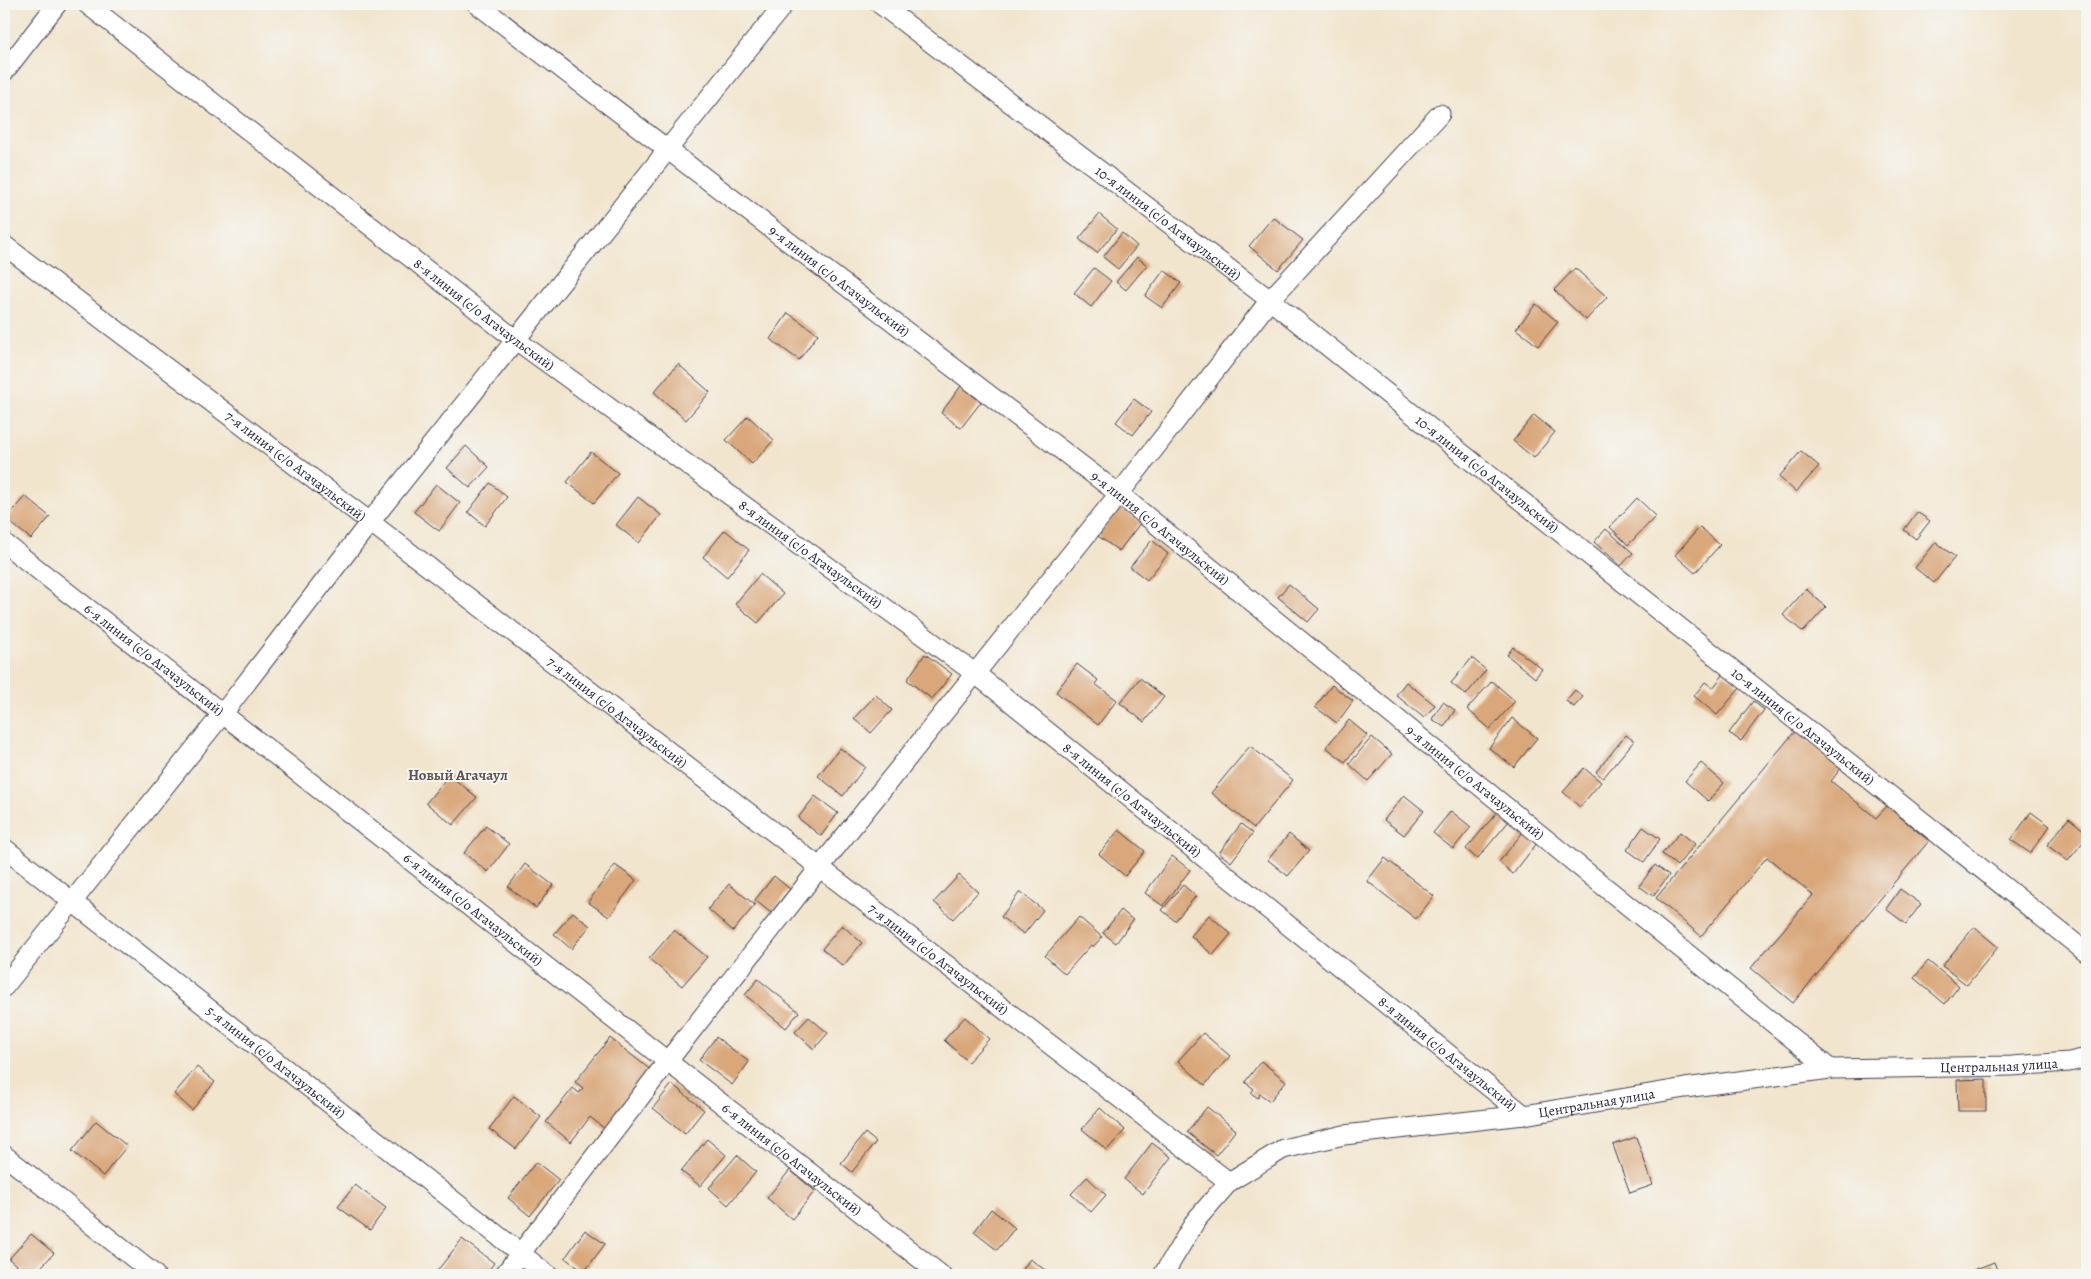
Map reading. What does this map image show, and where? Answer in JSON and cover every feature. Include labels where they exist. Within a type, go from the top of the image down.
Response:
[{"type":"street","points":[[4,72],[57,4]]},
{"type":"street","name":"8-я линия (с/о Агачаульский)","points":[[87,4],[516,340],[976,674],[1524,1115]]},
{"type":"street","name":"9-я линия (с/о Агачаульский)","points":[[477,4],[1119,494],[1830,1069]]},
{"type":"street","points":[[4,987],[224,712],[370,522],[784,4]]},
{"type":"street","name":"10-я линия (с/о Агачаульский)","points":[[880,4],[1270,300],[2087,953]]},
{"type":"street","points":[[504,1275],[667,1062],[820,867],[1119,494],[1270,300],[1440,114]]},
{"type":"street","name":"7-я линия (с/о Агачаульский)","points":[[4,245],[370,522],[1230,1182]]},
{"type":"street","name":"6-я линия (с/о Агачаульский)","points":[[4,544],[224,712],[667,1062],[941,1275]]},
{"type":"street","name":"5-я линия (с/о Агачаульский)","points":[[4,848],[548,1275]]},
{"type":"street","name":"Центральная улица","points":[[1163,1275],[1196,1220],[1230,1182],[1283,1150],[1344,1135],[1524,1115],[1685,1088],[1830,1069],[2012,1066],[2069,1062],[2087,1058]]},
{"type":"street","points":[[4,1155],[155,1275]]},
{"type":"building","points":[[1099,214],[1117,229],[1097,253],[1079,239]]},
{"type":"building","points":[[1273,217],[1303,240],[1278,270],[1249,246]]},
{"type":"building","points":[[1122,233],[1137,246],[1118,269],[1103,257]]},
{"type":"building","points":[[1137,257],[1147,265],[1126,290],[1116,282]]},
{"type":"building","points":[[1094,268],[1111,281],[1091,307],[1074,293]]},
{"type":"building","points":[[1575,268],[1607,297],[1586,320],[1554,290]]},
{"type":"building","points":[[1164,270],[1181,283],[1162,308],[1145,296]]},
{"type":"building","points":[[1536,304],[1558,322],[1538,346],[1516,329]]},
{"type":"building","points":[[788,313],[818,334],[799,360],[770,339]]},
{"type":"building","points":[[678,364],[710,392],[686,420],[654,392]]},
{"type":"building","points":[[961,386],[981,402],[961,428],[941,413]]},
{"type":"building","points":[[1134,399],[1151,412],[1133,435],[1116,422]]},
{"type":"building","points":[[1534,415],[1555,432],[1534,458],[1513,441]]},
{"type":"building","points":[[748,416],[774,440],[752,464],[726,440]]},
{"type":"building","points":[[466,446],[489,467],[470,488],[447,468]]},
{"type":"building","points":[[1801,451],[1819,466],[1796,492],[1779,477]]},
{"type":"building","points":[[591,452],[618,473],[594,503],[567,482]]},
{"type":"building","points":[[490,483],[507,497],[485,526],[468,512]]},
{"type":"building","points":[[436,484],[460,503],[439,531],[414,512]]},
{"type":"building","points":[[25,496],[50,517],[31,539],[6,519]]},
{"type":"building","points":[[638,497],[661,515],[639,543],[616,525]]},
{"type":"building","points":[[1637,498],[1656,516],[1628,545],[1610,527]]},
{"type":"building","points":[[1120,507],[1141,522],[1119,551],[1098,536]]},
{"type":"building","points":[[1917,512],[1930,521],[1916,539],[1904,530]]},
{"type":"building","points":[[1700,527],[1720,545],[1695,573],[1675,555]]},
{"type":"building","points":[[1606,529],[1633,553],[1621,566],[1594,542]]},
{"type":"building","points":[[725,530],[749,550],[727,577],[703,557]]},
{"type":"building","points":[[1152,540],[1168,554],[1147,580],[1130,567]]},
{"type":"building","points":[[1936,542],[1955,557],[1934,583],[1915,568]]},
{"type":"building","points":[[760,574],[783,594],[758,623],[735,604]]},
{"type":"building","points":[[1289,584],[1319,609],[1308,622],[1278,597]]},
{"type":"building","points":[[1806,589],[1826,607],[1803,632],[1783,615]]},
{"type":"building","points":[[1513,647],[1542,669],[1535,678],[1507,655]]},
{"type":"building","points":[[925,654],[952,674],[932,699],[907,680]]},
{"type":"building","points":[[1472,658],[1486,670],[1466,695],[1451,683]]},
{"type":"building","points":[[1077,664],[1098,680],[1095,684],[1117,700],[1098,725],[1056,692]]},
{"type":"building","points":[[1724,674],[1741,687],[1717,715],[1694,696],[1705,682],[1713,688]]},
{"type":"building","points":[[1140,678],[1164,697],[1144,722],[1120,703]]},
{"type":"building","points":[[1492,681],[1515,701],[1490,729],[1467,709]]},
{"type":"building","points":[[1406,682],[1435,705],[1424,718],[1396,695]]},
{"type":"building","points":[[1332,685],[1353,701],[1337,723],[1315,707]]},
{"type":"building","points":[[1575,690],[1583,697],[1574,707],[1566,701]]},
{"type":"building","points":[[876,695],[892,710],[871,733],[854,718]]},
{"type":"building","points":[[1753,701],[1764,710],[1741,741],[1729,733]]},
{"type":"building","points":[[1443,702],[1455,710],[1444,727],[1432,719]]},
{"type":"building","points":[[1512,718],[1537,738],[1514,767],[1489,748]]},
{"type":"building","points":[[1349,720],[1367,735],[1345,762],[1326,747]]},
{"type":"building","points":[[1796,730],[1841,768],[1831,781],[1876,818],[1887,806],[1929,841],[1793,1003],[1751,968],[1813,895],[1767,857],[1701,936],[1656,898]]},
{"type":"building","points":[[1626,735],[1634,741],[1603,778],[1596,772]]},
{"type":"building","points":[[1372,737],[1392,754],[1368,781],[1349,764]]},
{"type":"building","points":[[1250,746],[1293,780],[1254,828],[1211,793]]},
{"type":"building","points":[[840,748],[865,767],[843,796],[818,776]]},
{"type":"building","points":[[1701,763],[1724,783],[1708,801],[1685,781]]},
{"type":"building","points":[[1584,768],[1601,782],[1580,807],[1563,792]]},
{"type":"building","points":[[449,775],[477,797],[453,825],[426,803]]},
{"type":"building","points":[[1404,795],[1424,811],[1404,835],[1384,820]]},
{"type":"building","points":[[815,796],[838,813],[821,836],[798,818]]},
{"type":"building","points":[[1499,810],[1510,820],[1477,859],[1466,849]]},
{"type":"building","points":[[1451,811],[1471,827],[1453,849],[1433,833]]},
{"type":"building","points":[[2031,812],[2050,826],[2030,853],[2011,840]]},
{"type":"building","points":[[2069,818],[2087,833],[2087,837],[2068,861],[2047,845]]},
{"type":"building","points":[[1241,824],[1253,833],[1231,862],[1219,853]]},
{"type":"building","points":[[486,826],[509,844],[488,872],[464,853]]},
{"type":"building","points":[[1643,827],[1660,839],[1644,862],[1627,850]]},
{"type":"building","points":[[1119,830],[1145,851],[1125,876],[1099,854]]},
{"type":"building","points":[[1523,832],[1537,843],[1513,874],[1499,862]]},
{"type":"building","points":[[1680,832],[1695,844],[1677,866],[1662,854]]},
{"type":"building","points":[[1289,834],[1309,851],[1288,876],[1268,860]]},
{"type":"building","points":[[1172,856],[1190,870],[1163,906],[1145,893]]},
{"type":"building","points":[[1385,858],[1434,896],[1416,919],[1367,881]]},
{"type":"building","points":[[525,864],[553,885],[536,908],[508,887]]},
{"type":"building","points":[[615,865],[636,880],[609,917],[588,902]]},
{"type":"building","points":[[1655,865],[1669,875],[1653,896],[1639,886]]},
{"type":"building","points":[[959,875],[978,892],[953,919],[934,902]]},
{"type":"building","points":[[774,876],[790,889],[771,913],[755,900]]},
{"type":"building","points":[[729,884],[755,905],[733,931],[708,909]]},
{"type":"building","points":[[1183,885],[1196,896],[1175,921],[1162,910]]},
{"type":"building","points":[[1900,889],[1921,904],[1906,924],[1886,909]]},
{"type":"building","points":[[1020,892],[1043,910],[1024,934],[1001,917]]},
{"type":"building","points":[[1121,910],[1133,920],[1116,943],[1103,933]]},
{"type":"building","points":[[573,912],[590,926],[571,949],[554,934]]},
{"type":"building","points":[[1209,915],[1231,934],[1213,955],[1191,936]]},
{"type":"building","points":[[1079,917],[1102,937],[1093,947],[1091,945],[1065,974],[1045,956]]},
{"type":"building","points":[[842,925],[862,943],[843,966],[822,949]]},
{"type":"building","points":[[1974,927],[1998,947],[1967,985],[1942,966]]},
{"type":"building","points":[[674,930],[707,957],[682,986],[649,959]]},
{"type":"building","points":[[1928,961],[1959,986],[1945,1004],[1914,978]]},
{"type":"building","points":[[758,979],[799,1012],[786,1028],[745,995]]},
{"type":"building","points":[[809,1017],[828,1033],[814,1049],[795,1032]]},
{"type":"building","points":[[965,1017],[989,1039],[968,1062],[944,1040]]},
{"type":"building","points":[[1203,1033],[1230,1056],[1205,1085],[1178,1061]]},
{"type":"building","points":[[716,1037],[749,1062],[732,1085],[699,1060]]},
{"type":"building","points":[[610,1038],[652,1071],[605,1129],[590,1117],[571,1142],[546,1122],[573,1088],[579,1093],[583,1088],[575,1082]]},
{"type":"building","points":[[1261,1061],[1286,1081],[1270,1101],[1260,1094],[1258,1098],[1251,1093],[1254,1089],[1245,1082]]},
{"type":"building","points":[[197,1067],[215,1082],[192,1110],[174,1094]]},
{"type":"building","points":[[1986,1079],[1986,1111],[1958,1111],[1957,1080]]},
{"type":"building","points":[[672,1084],[704,1110],[685,1134],[653,1108]]},
{"type":"building","points":[[514,1096],[541,1117],[516,1149],[489,1129]]},
{"type":"building","points":[[1207,1107],[1236,1130],[1216,1155],[1187,1132]]},
{"type":"building","points":[[1100,1108],[1125,1130],[1107,1150],[1082,1129]]},
{"type":"building","points":[[96,1121],[127,1146],[103,1176],[72,1151]]},
{"type":"building","points":[[865,1133],[876,1142],[852,1172],[841,1163]]},
{"type":"building","points":[[1636,1137],[1653,1185],[1630,1193],[1613,1145]]},
{"type":"building","points":[[707,1139],[726,1155],[700,1186],[681,1171]]},
{"type":"building","points":[[1152,1143],[1171,1157],[1143,1194],[1124,1179]]},
{"type":"building","points":[[737,1155],[756,1172],[728,1205],[709,1188]]},
{"type":"building","points":[[536,1162],[559,1180],[530,1216],[508,1198]]},
{"type":"building","points":[[790,1170],[815,1191],[792,1219],[767,1198]]},
{"type":"building","points":[[1087,1177],[1106,1195],[1091,1212],[1071,1194]]},
{"type":"building","points":[[355,1185],[386,1208],[370,1230],[338,1207]]},
{"type":"building","points":[[991,1209],[1015,1228],[997,1250],[974,1232]]},
{"type":"building","points":[[585,1230],[605,1244],[584,1272],[565,1258]]},
{"type":"building","points":[[31,1234],[54,1253],[34,1275],[28,1275],[9,1259]]},
{"type":"building","points":[[462,1239],[494,1263],[485,1275],[442,1275],[437,1271]]},
{"type":"building","points":[[1030,1259],[1052,1275],[1019,1275]]},
{"type":"building","points":[[1994,1262],[1999,1275],[1973,1275],[1971,1271]]},
{"type":"district","name":"Новый Агачаул","points":[[458,775]]}]
